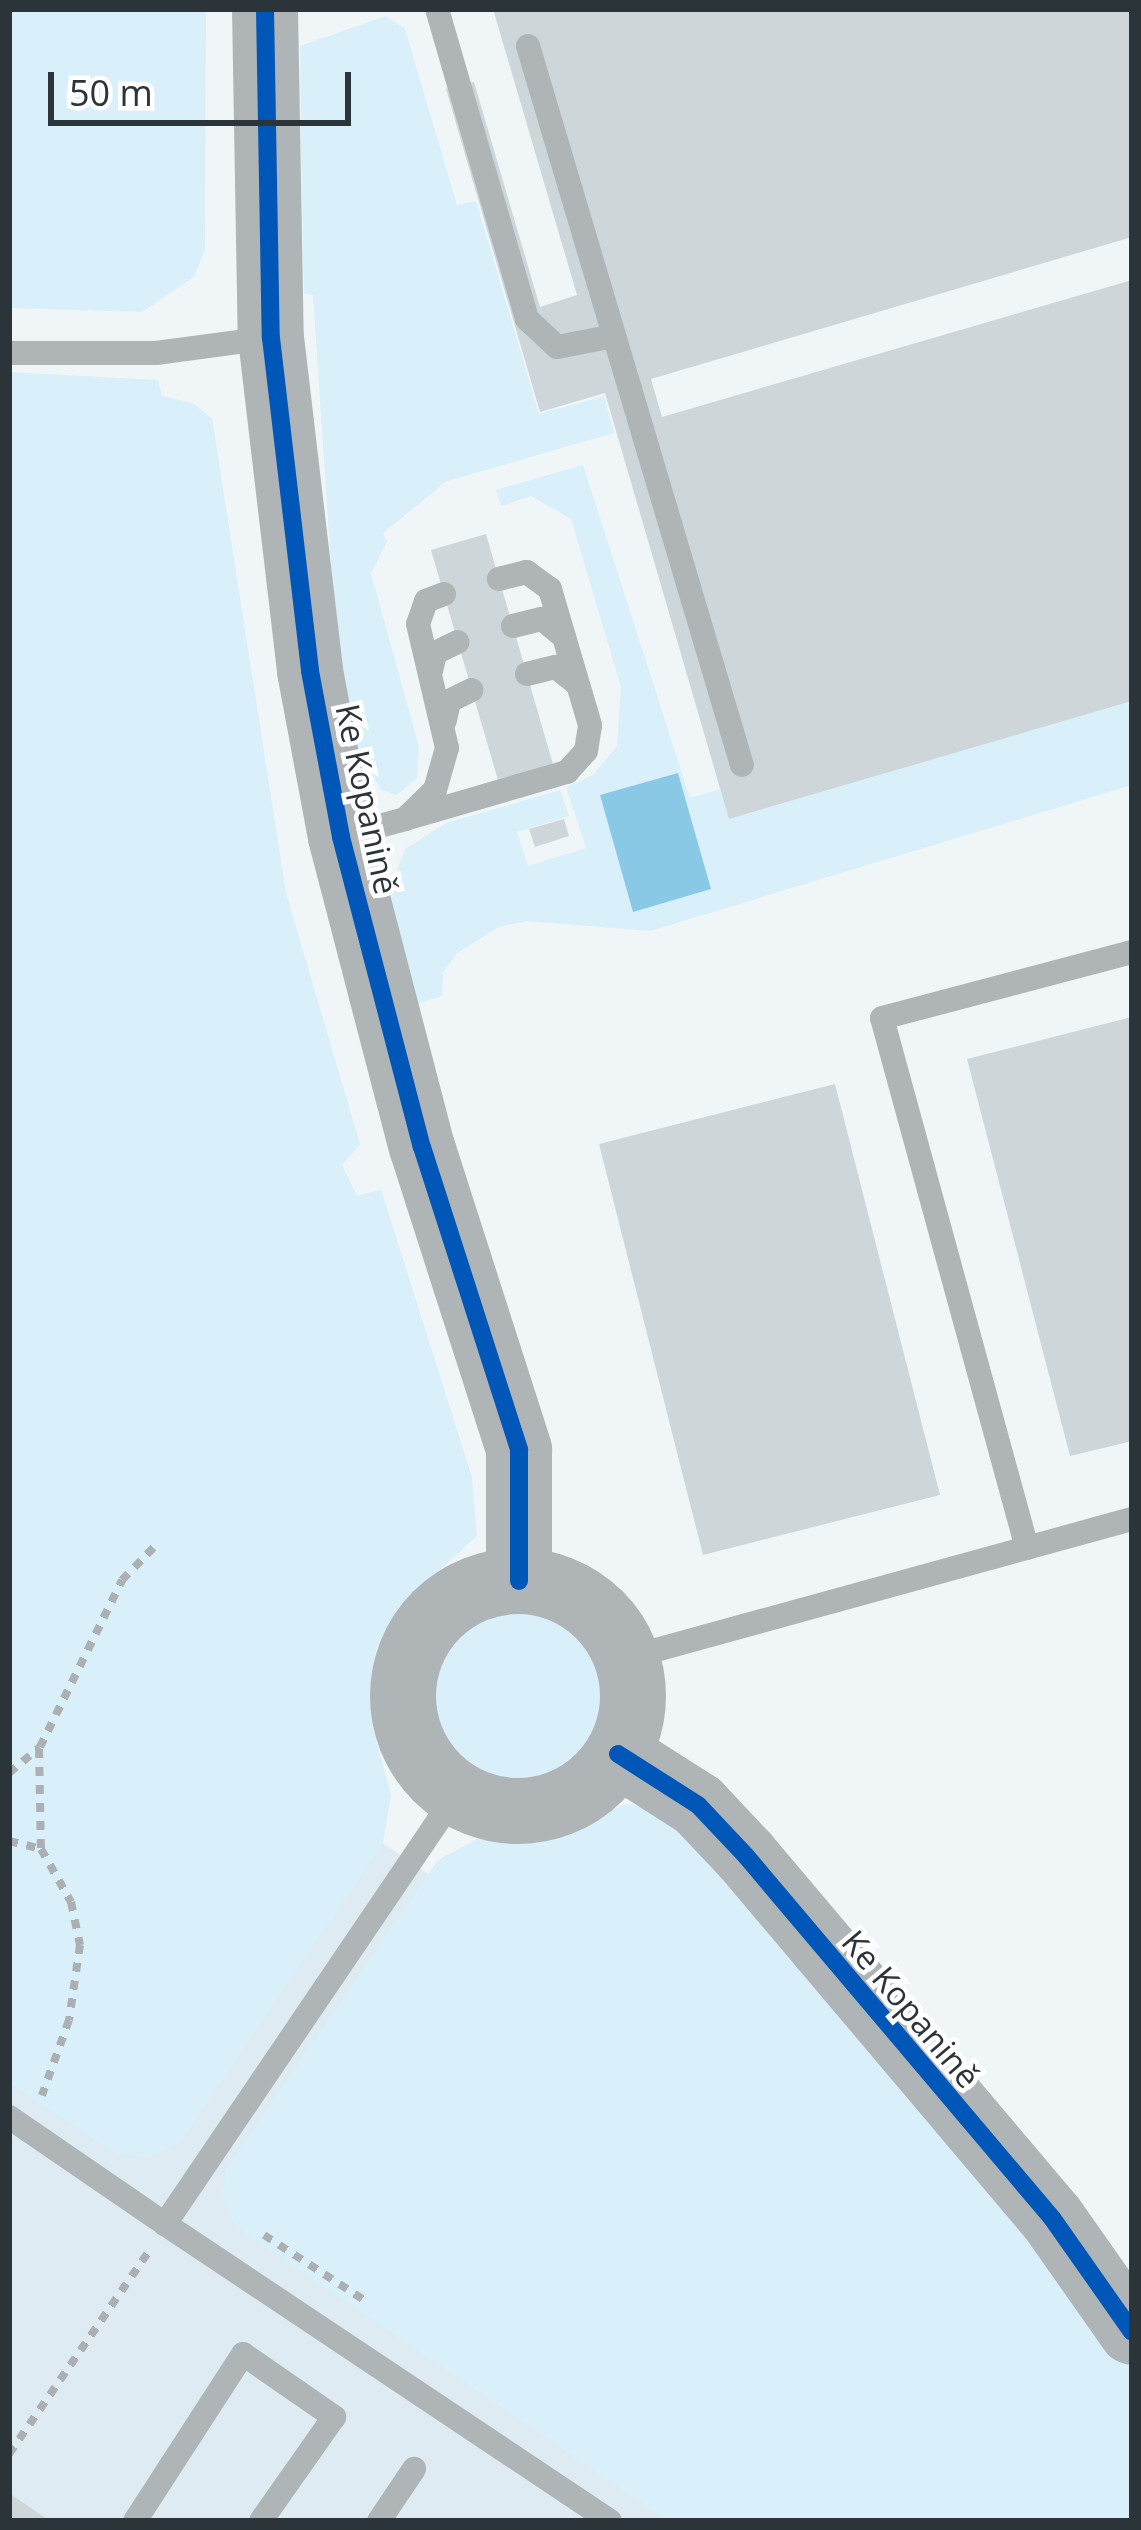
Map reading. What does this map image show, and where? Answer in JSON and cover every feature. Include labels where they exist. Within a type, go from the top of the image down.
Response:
[{"type":"street","name":"Ke Kopanině","points":[[276,12],[271,338],[285,506],[341,837],[422,1147],[510,1414],[522,1489],[519,1581]]},
{"type":"street","points":[[519,1581],[561,1589],[592,1608],[626,1658],[632,1716],[618,1754],[589,1787],[547,1808],[501,1810],[457,1793],[415,1746],[404,1704],[408,1662],[442,1610],[478,1588],[519,1581]]},
{"type":"street","name":"Ke Kopanině","points":[[618,1754],[698,1805],[746,1856],[1052,2218],[1132,2332]]},
{"type":"lane","points":[[437,9],[534,331],[569,349],[614,336]]},
{"type":"lane","points":[[528,46],[742,765]]},
{"type":"lane","points":[[9,353],[156,353],[271,338]]},
{"type":"lane","points":[[341,837],[567,772],[589,737],[564,637],[540,577],[527,572],[499,579]]},
{"type":"lane","points":[[405,819],[435,790],[447,748],[445,720],[418,617],[426,601],[444,595]]},
{"type":"lane","points":[[513,626],[542,619],[564,637]]},
{"type":"lane","points":[[431,671],[440,648],[458,642]]},
{"type":"lane","points":[[527,674],[556,667],[578,685]]},
{"type":"lane","points":[[445,720],[449,701],[472,690]]},
{"type":"lane","points":[[1027,1548],[883,1018],[1132,952]]},
{"type":"lane","points":[[626,1658],[1132,1519]]},
{"type":"lane","points":[[165,2224],[457,1793]]},
{"type":"lane","points":[[9,2116],[610,2521]]},
{"type":"lane","points":[[135,2521],[244,2354],[334,2417],[261,2521]]},
{"type":"lane","points":[[379,2521],[414,2469]]},
{"type":"path","points":[[9,1773],[40,1747],[122,1580],[158,1543]]},
{"type":"path","points":[[40,1747],[41,1849],[71,1902],[80,1945],[68,2020],[42,2095]]},
{"type":"path","points":[[9,1841],[41,1849]]},
{"type":"path","points":[[264,2235],[364,2300]]},
{"type":"path","points":[[9,2454],[149,2251]]},
{"type":"shaded area","points":[[9,9],[206,9],[205,250],[194,277],[142,312],[9,308]]},
{"type":"shaded area","points":[[386,16],[405,29],[457,205],[476,201],[539,414],[604,396],[614,433],[447,481],[383,533],[387,541],[371,573],[419,747],[417,778],[397,795],[381,790],[358,750],[335,625],[313,295],[304,294],[301,149],[300,46]]},
{"type":"shaded area","points":[[9,372],[158,380],[162,396],[192,403],[212,418],[286,893],[360,1144],[342,1165],[357,1196],[381,1190],[472,1478],[477,1536],[398,1608],[375,1653],[372,1724],[391,1795],[383,1843],[179,2144],[148,2158],[115,2153],[9,2083]]},
{"type":"shaded area","points":[[583,465],[690,798],[721,789],[729,819],[1132,701],[1132,785],[650,931],[527,921],[499,927],[457,953],[443,973],[442,996],[411,1006],[386,899],[405,849],[446,823],[560,790],[569,816],[517,832],[528,866],[586,848],[566,787],[593,775],[617,746],[621,687],[571,519],[531,496],[501,506],[496,490]]},
{"type":"shaded area","points":[[9,1162],[341,1164],[357,1196],[381,1190],[472,1478],[464,1502],[362,1609],[377,1839],[431,1876],[1132,2521],[9,2521]]},
{"type":"shaded area","points":[[516,1607],[551,1614],[580,1634],[600,1663],[607,1698],[600,1733],[580,1762],[551,1782],[516,1789],[481,1782],[452,1762],[432,1733],[425,1698],[432,1663],[452,1634],[481,1614]]},
{"type":"shaded area","points":[[626,1804],[660,1811],[704,1847],[1111,2337],[1132,2369],[1132,2521],[668,2521],[235,2226],[222,2194],[226,2169],[438,1860],[479,1838],[544,1839]]},
{"type":"water","points":[[678,773],[711,889],[633,912],[600,795]]},
{"type":"building","points":[[493,9],[1132,9],[1132,237],[651,379],[662,417],[1132,280],[1132,701],[729,819],[605,393],[540,412],[446,89],[474,82],[540,307],[577,295]]},
{"type":"building","points":[[486,534],[555,771],[500,787],[431,550]]},
{"type":"building","points":[[564,819],[569,836],[535,847],[529,829]]},
{"type":"building","points":[[1132,1017],[1132,1441],[1070,1456],[967,1059]]},
{"type":"building","points":[[835,1084],[940,1495],[703,1555],[599,1144]]},
{"type":"building","points":[[9,2493],[50,2521],[9,2521]]},
{"type":"cycle path","points":[[265,9],[271,338],[310,671],[341,837],[422,1147],[519,1450],[519,1581]]},
{"type":"cycle path","points":[[618,1754],[698,1805],[746,1856],[1052,2218],[1132,2332]]}]
